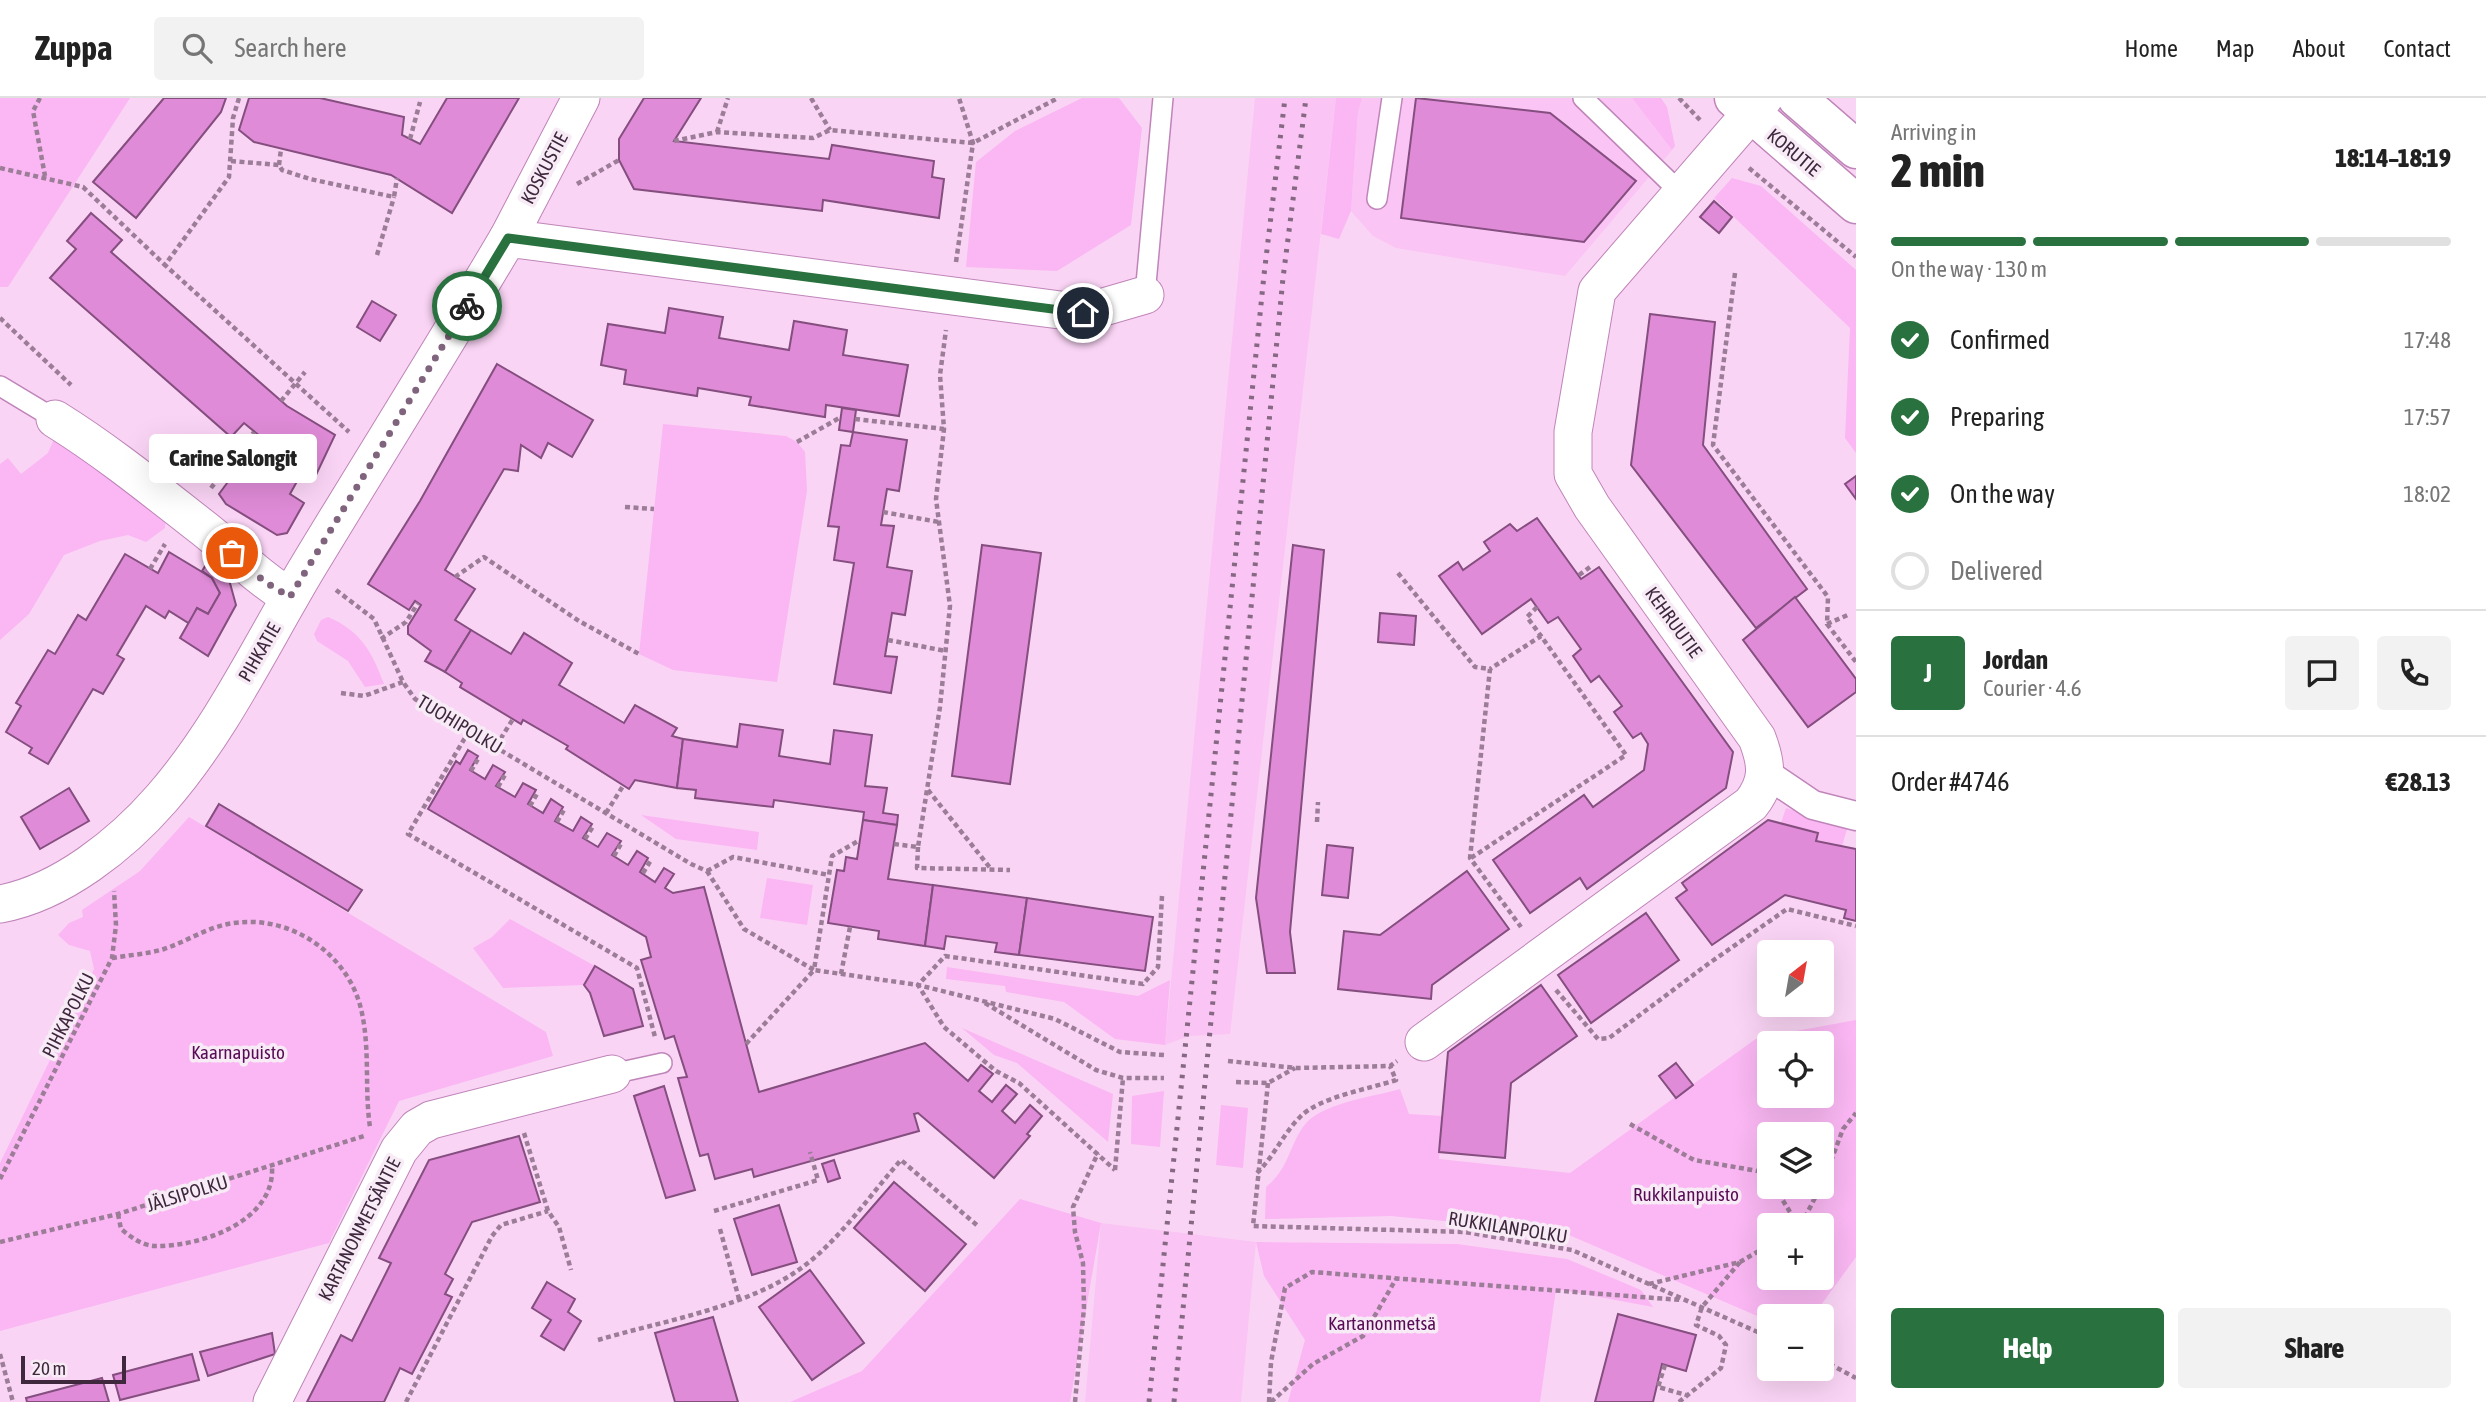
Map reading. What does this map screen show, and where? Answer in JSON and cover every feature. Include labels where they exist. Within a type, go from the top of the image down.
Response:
[{"type":"street","name":"KOSKUSTIE","points":[[508,238],[581,98]]},
{"type":"street","points":[[1797,98],[1856,149]]},
{"type":"street","name":"KEHRUUTIE","points":[[1749,103],[1724,143],[1597,291],[1573,432],[1573,474],[1592,507],[1757,738],[1767,774]]},
{"type":"street","name":"KORUTIE","points":[[1749,103],[1856,204]]},
{"type":"street","points":[[508,238],[1083,313],[1144,295]]},
{"type":"street","name":"PIHKATIE","points":[[0,904],[60,881],[123,838],[162,799],[242,682],[309,565],[508,238]]},
{"type":"street","points":[[55,419],[87,439],[199,524],[265,582],[290,597]]},
{"type":"street","points":[[1424,1042],[1751,804],[1761,791],[1767,774],[1813,804],[1856,816]]},
{"type":"street","name":"KARTANONMETSÄNTIE","points":[[272,1402],[399,1150],[417,1128],[430,1120],[612,1074]]},
{"type":"lane","points":[[1144,295],[1163,98]]},
{"type":"lane","points":[[1377,199],[1392,98]]},
{"type":"lane","points":[[1583,98],[1681,193]]},
{"type":"lane","points":[[0,386],[55,419]]},
{"type":"lane","points":[[612,1074],[662,1063]]},
{"type":"path","points":[[40,98],[33,110],[45,176]]},
{"type":"path","points":[[165,265],[229,177],[233,118],[239,98]]},
{"type":"path","points":[[717,132],[728,98]]},
{"type":"path","points":[[811,98],[830,130]]},
{"type":"path","points":[[959,98],[973,143],[940,375],[944,429],[936,499],[950,606],[917,868],[1010,870]]},
{"type":"path","points":[[674,141],[717,132],[813,138],[830,130],[973,143],[1059,98]]},
{"type":"path","points":[[410,139],[419,99]]},
{"type":"path","points":[[1724,143],[1856,257]]},
{"type":"path","points":[[281,149],[279,165],[282,170],[310,179],[394,197]]},
{"type":"path","points":[[574,186],[620,160]]},
{"type":"path","points":[[231,161],[279,165]]},
{"type":"path","points":[[0,168],[45,176],[83,187],[352,435]]},
{"type":"path","points":[[377,255],[397,178]]},
{"type":"path","points":[[1735,273],[1713,445],[1828,597],[1827,624],[1856,662]]},
{"type":"path","points":[[0,318],[80,393]]},
{"type":"path","points":[[0,330],[6,325]]},
{"type":"path","points":[[281,401],[305,372]]},
{"type":"path","points":[[797,442],[841,417]]},
{"type":"path","points":[[855,419],[944,429]]},
{"type":"path","points":[[204,497],[254,432]]},
{"type":"path","points":[[625,507],[654,509]]},
{"type":"path","points":[[883,512],[939,522]]},
{"type":"path","points":[[455,577],[484,556],[579,621],[639,654]]},
{"type":"path","points":[[150,569],[157,558]]},
{"type":"path","name":"TUOHIPOLKU","points":[[309,565],[327,577],[339,594],[374,619],[403,682],[415,699],[707,871]]},
{"type":"path","points":[[1398,573],[1475,667],[1490,670],[1541,636]]},
{"type":"path","points":[[381,639],[406,622],[418,603]]},
{"type":"path","points":[[1470,858],[1626,755],[1527,617],[1537,607]]},
{"type":"path","points":[[1827,624],[1850,614]]},
{"type":"path","points":[[888,640],[946,650]]},
{"type":"path","points":[[1490,670],[1470,858],[1525,933]]},
{"type":"path","points":[[341,692],[364,696],[403,682]]},
{"type":"path","points":[[496,746],[513,719]]},
{"type":"path","points":[[469,731],[408,834],[636,968],[662,1063]]},
{"type":"path","points":[[471,771],[479,757]]},
{"type":"path","points":[[498,787],[506,773]]},
{"type":"path","points":[[606,813],[623,786]]},
{"type":"path","points":[[927,789],[991,870]]},
{"type":"path","points":[[530,806],[538,792]]},
{"type":"path","points":[[1317,822],[1318,802]]},
{"type":"path","points":[[557,822],[565,808]]},
{"type":"path","points":[[585,839],[594,825]]},
{"type":"path","points":[[747,1044],[814,970],[832,856],[860,840]]},
{"type":"path","points":[[614,856],[622,842]]},
{"type":"path","points":[[894,844],[918,847]]},
{"type":"path","name":"PIHKAPOLKU","points":[[0,1180],[112,958],[116,925],[113,884],[99,855]]},
{"type":"path","points":[[829,875],[733,857],[707,871],[744,929],[814,970],[918,985],[977,999],[1055,1019],[1120,1052],[1164,1055]]},
{"type":"path","points":[[643,873],[651,860]]},
{"type":"path","points":[[918,985],[946,956],[1143,984],[1158,967],[1162,896]]},
{"type":"path","points":[[1551,984],[1583,1025],[1598,1039],[1609,1038],[1707,964],[1787,909],[1856,926]]},
{"type":"path","name":"JÄLSIPOLKU","points":[[0,1242],[118,1214],[372,1134],[367,1108],[369,1060],[360,1006],[352,983],[335,957],[317,943],[273,924],[234,923],[209,929],[162,950],[112,958]]},
{"type":"path","points":[[841,974],[850,927]]},
{"type":"path","points":[[918,985],[944,1027],[996,1071],[1018,1083],[1115,1170],[1123,1078]]},
{"type":"path","points":[[977,999],[1059,1045],[1096,1070],[1123,1078],[1164,1078]]},
{"type":"path","points":[[1228,1060],[1296,1068],[1390,1066],[1396,1080],[1311,1107],[1289,1129],[1275,1156],[1257,1173]]},
{"type":"path","points":[[1236,1082],[1268,1083],[1296,1068]]},
{"type":"path","points":[[1257,1173],[1268,1083]]},
{"type":"path","points":[[1834,1152],[1843,1129],[1856,1113]]},
{"type":"path","points":[[521,1122],[548,1212],[559,1227],[570,1270]]},
{"type":"path","points":[[1630,1124],[1694,1160],[1757,1171]]},
{"type":"path","points":[[714,1211],[817,1180],[810,1152]]},
{"type":"path","points":[[1074,1402],[1084,1307],[1083,1263],[1075,1232],[1073,1207],[1098,1153]]},
{"type":"path","points":[[598,1340],[739,1299],[777,1283],[825,1249],[901,1160],[979,1227]]},
{"type":"path","points":[[118,1214],[121,1229],[138,1242],[153,1246],[197,1240],[232,1228],[252,1212],[268,1195],[272,1167]]},
{"type":"path","name":"RUKKILANPOLKU","points":[[1257,1173],[1254,1226],[1465,1232],[1572,1250],[1757,1332]]},
{"type":"path","points":[[406,1402],[492,1236],[501,1225],[548,1212]]},
{"type":"path","points":[[720,1229],[739,1299]]},
{"type":"path","points":[[1649,1284],[1740,1262],[1757,1252]]},
{"type":"path","points":[[1679,1402],[1721,1368],[1726,1355],[1726,1345],[1719,1335],[1696,1325],[1702,1307],[1740,1262]]},
{"type":"path","points":[[1270,1402],[1272,1362],[1285,1288],[1312,1272],[1688,1300]]},
{"type":"path","points":[[1270,1402],[1313,1364],[1363,1336],[1396,1279]]},
{"type":"path","points":[[0,1354],[13,1402]]},
{"type":"path","points":[[1665,1365],[1658,1387],[1686,1395]]},
{"type":"path","points":[[1834,1366],[1856,1378]]},
{"type":"shaded area","points":[[1255,98],[1336,98],[1230,1034],[1189,1036],[1165,1045]]},
{"type":"shaded area","points":[[1362,98],[1632,98],[1672,150],[1565,276],[1396,248],[1373,236],[1351,211],[1358,112]]},
{"type":"shaded area","points":[[1101,1223],[1256,1242],[1241,1402],[1085,1402]]},
{"type":"green space","points":[[0,98],[130,98],[8,287],[0,287]]},
{"type":"green space","points":[[1082,98],[1119,98],[1142,128],[1131,225],[1057,271],[966,267],[976,162],[1015,131]]},
{"type":"green space","points":[[1336,98],[1362,98],[1358,112],[1351,211],[1339,239],[1321,234]]},
{"type":"green space","points":[[1632,98],[1661,98],[1667,107],[1675,146],[1672,150]]},
{"type":"green space","points":[[1732,178],[1761,186],[1856,270],[1856,453],[1845,438],[1850,328],[1714,198]]},
{"type":"green space","points":[[663,424],[786,436],[797,442],[805,452],[807,491],[777,682],[673,670],[639,654]]},
{"type":"green space","points":[[54,439],[166,515],[165,528],[146,542],[128,535],[100,541],[64,555],[29,614],[0,640],[0,464],[8,458],[21,474],[48,453]]},
{"type":"green space","points":[[328,617],[349,629],[364,644],[384,684],[365,687],[348,661],[317,641],[314,634],[321,620]]},
{"type":"green space","points":[[1786,808],[1848,826],[1842,846],[1816,841],[1818,833],[1781,823]]},
{"type":"green space","points":[[641,815],[759,832],[757,850],[676,839]]},
{"type":"green space","name":"Kaarnapuisto","points":[[189,817],[546,1032],[553,1056],[399,1101],[329,1243],[0,1331],[0,1163],[94,969],[90,951],[69,945],[58,935],[69,923],[83,917],[82,910],[140,871]]},
{"type":"green space","points":[[767,878],[813,885],[807,925],[760,918]]},
{"type":"green space","points":[[510,919],[595,966],[584,985],[503,988],[473,948],[492,937]]},
{"type":"green space","points":[[947,967],[1138,996],[1170,980],[1165,1045],[1115,1039],[1064,1002],[1006,992],[1005,986],[946,979]]},
{"type":"green space","name":"Rukkilanpuisto","points":[[1856,1020],[1856,1257],[1834,1287],[1834,1213],[1757,1213],[1757,1290],[1832,1290],[1822,1304],[1757,1304],[1757,1316],[1562,1232],[1391,1216],[1265,1219],[1266,1187],[1279,1173],[1303,1127],[1311,1119],[1334,1107],[1400,1089],[1409,1114],[1443,1116],[1439,1159],[1570,1173],[1757,1038],[1757,1108],[1834,1108],[1834,1031],[1796,1031]]},
{"type":"green space","points":[[962,1028],[1113,1094],[1108,1142],[1017,1063],[994,1055]]},
{"type":"green space","points":[[1164,1091],[1160,1147],[1131,1144],[1132,1096]]},
{"type":"green space","points":[[1221,1105],[1248,1108],[1243,1168],[1216,1165]]},
{"type":"green space","points":[[1020,1199],[1101,1223],[1070,1402],[790,1402],[862,1371]]},
{"type":"green space","name":"Kartanonmetsä","points":[[1256,1242],[1457,1244],[1567,1259],[1641,1290],[1653,1307],[1556,1289],[1540,1402],[1288,1402],[1305,1340],[1264,1276]]},
{"type":"building","points":[[164,98],[226,98],[221,112],[136,218],[93,182]]},
{"type":"building","points":[[249,98],[320,98],[404,117],[402,135],[420,144],[447,98],[519,98],[452,213],[391,175],[254,142],[239,130]]},
{"type":"building","points":[[644,98],[701,98],[674,141],[829,159],[832,145],[934,161],[932,177],[944,179],[939,218],[823,200],[822,211],[634,189],[619,160],[619,139]]},
{"type":"building","points":[[1416,98],[1550,113],[1636,181],[1584,242],[1401,218]]},
{"type":"building","points":[[1714,201],[1732,217],[1719,233],[1700,217]]},
{"type":"building","points":[[91,213],[122,240],[111,252],[287,406],[335,435],[316,475],[305,467],[290,494],[304,503],[287,533],[277,535],[226,504],[219,494],[233,475],[239,479],[261,437],[244,423],[231,437],[50,278],[76,249],[67,241]]},
{"type":"building","points":[[372,301],[396,315],[380,341],[357,327]]},
{"type":"building","points":[[669,308],[723,317],[719,338],[789,350],[794,321],[847,330],[843,355],[908,365],[899,416],[826,405],[825,417],[749,405],[751,397],[698,388],[697,396],[624,384],[626,370],[601,365],[608,324],[665,333]]},
{"type":"building","points":[[1650,314],[1715,322],[1703,445],[1807,589],[1756,628],[1631,465]]},
{"type":"building","points":[[497,364],[593,420],[572,457],[548,443],[541,458],[521,445],[518,471],[504,469],[445,570],[475,589],[455,620],[471,630],[445,672],[425,661],[431,651],[408,634],[408,626],[421,605],[415,601],[409,610],[368,584],[420,501]]},
{"type":"building","points":[[842,408],[856,410],[853,432],[839,430]]},
{"type":"building","points":[[853,432],[907,440],[899,491],[887,489],[881,525],[894,526],[887,567],[912,571],[905,615],[892,613],[885,656],[897,657],[891,693],[834,684],[854,563],[834,560],[839,527],[828,526],[841,445],[850,446]]},
{"type":"building","points":[[1856,476],[1856,499],[1845,484]]},
{"type":"building","points":[[1537,518],[1581,579],[1599,567],[1733,752],[1726,788],[1587,889],[1580,878],[1530,913],[1493,860],[1584,795],[1593,807],[1644,770],[1648,744],[1641,733],[1633,738],[1614,712],[1622,706],[1599,676],[1591,682],[1573,656],[1581,649],[1558,617],[1548,623],[1531,599],[1482,634],[1439,576],[1458,562],[1463,570],[1490,551],[1484,542],[1510,524],[1517,531]]},
{"type":"building","points":[[982,545],[1041,553],[1010,784],[952,776]]},
{"type":"building","points":[[1293,545],[1324,550],[1290,932],[1295,973],[1267,973],[1256,898]]},
{"type":"building","points":[[169,552],[212,578],[220,593],[208,614],[197,608],[190,624],[169,611],[165,618],[146,606],[117,655],[124,659],[103,694],[93,689],[48,764],[29,753],[32,748],[6,732],[21,706],[16,703],[48,650],[55,654],[78,615],[86,620],[125,554],[158,573]]},
{"type":"building","points":[[207,563],[228,576],[236,605],[208,656],[180,638],[197,608],[208,614],[220,593],[212,578],[202,571]]},
{"type":"building","points":[[1795,597],[1856,679],[1856,692],[1808,727],[1743,640]]},
{"type":"building","points":[[1380,613],[1416,616],[1414,645],[1378,642]]},
{"type":"building","points":[[471,630],[511,654],[524,633],[572,663],[559,685],[624,723],[635,705],[677,728],[672,736],[683,739],[677,788],[635,780],[629,789],[566,749],[568,746],[523,720],[521,724],[460,687],[462,683],[445,672]]},
{"type":"building","points":[[740,724],[783,730],[779,756],[830,764],[834,730],[872,735],[865,786],[887,788],[883,813],[898,815],[897,825],[863,820],[864,812],[774,800],[773,807],[695,798],[696,790],[677,788],[683,739],[737,747]]},
{"type":"building","points":[[468,750],[478,756],[470,770],[485,779],[493,765],[505,772],[496,786],[515,797],[523,783],[536,790],[528,804],[543,813],[551,799],[563,807],[555,821],[573,831],[581,817],[592,824],[583,838],[598,847],[607,833],[621,841],[612,855],[628,865],[637,851],[648,858],[640,872],[655,882],[664,868],[674,874],[665,888],[673,893],[704,887],[759,1092],[925,1043],[968,1081],[981,1065],[993,1074],[979,1091],[992,1102],[1006,1085],[1017,1094],[1002,1111],[1015,1123],[1030,1105],[1042,1116],[1027,1134],[1030,1136],[994,1178],[918,1113],[914,1114],[919,1131],[754,1177],[752,1169],[715,1179],[708,1154],[700,1156],[678,1078],[687,1077],[674,1036],[665,1039],[641,960],[651,957],[646,937],[428,809],[456,761],[460,764]]},
{"type":"building","points":[[69,788],[89,821],[40,849],[21,817]]},
{"type":"building","points":[[219,804],[362,890],[348,911],[206,826]]},
{"type":"building","points":[[863,820],[897,825],[888,879],[933,885],[925,946],[878,939],[879,931],[828,923],[837,870],[844,871],[846,857],[857,859]]},
{"type":"building","points":[[1768,820],[1818,833],[1816,841],[1856,849],[1856,921],[1844,918],[1846,910],[1785,895],[1712,945],[1676,898],[1687,890],[1682,883]]},
{"type":"building","points":[[1327,845],[1353,848],[1348,898],[1322,895]]},
{"type":"building","points":[[1467,871],[1509,929],[1432,985],[1431,999],[1338,989],[1344,931],[1380,935]]},
{"type":"building","points":[[933,885],[1027,898],[1019,955],[995,952],[997,943],[946,936],[944,949],[925,946]]},
{"type":"building","points":[[1027,898],[1153,917],[1145,971],[1019,955]]},
{"type":"building","points":[[1646,913],[1679,960],[1591,1023],[1558,975]]},
{"type":"building","points":[[595,966],[633,989],[643,1026],[604,1036],[590,993],[584,985]]},
{"type":"building","points":[[1541,985],[1577,1036],[1511,1083],[1505,1158],[1439,1152],[1448,1052]]},
{"type":"building","points":[[1676,1063],[1693,1085],[1676,1098],[1659,1076]]},
{"type":"building","points":[[664,1086],[695,1190],[666,1198],[634,1096]]},
{"type":"building","points":[[519,1136],[540,1202],[472,1222],[445,1274],[453,1279],[445,1294],[452,1297],[412,1374],[400,1368],[384,1402],[307,1402],[341,1335],[352,1341],[391,1263],[379,1258],[429,1160]]},
{"type":"building","points":[[834,1160],[840,1178],[828,1182],[822,1164]]},
{"type":"building","points":[[894,1182],[966,1244],[925,1291],[854,1228]]},
{"type":"building","points":[[779,1205],[797,1262],[752,1275],[734,1219]]},
{"type":"building","points":[[810,1270],[864,1343],[812,1380],[759,1307]]},
{"type":"building","points":[[547,1282],[575,1299],[568,1312],[581,1321],[564,1350],[541,1336],[551,1320],[532,1308]]},
{"type":"building","points":[[1618,1314],[1696,1335],[1686,1371],[1662,1364],[1653,1402],[1595,1402]]},
{"type":"building","points":[[713,1317],[738,1402],[675,1402],[655,1333]]},
{"type":"building","points":[[272,1333],[275,1354],[208,1376],[200,1352]]},
{"type":"building","points":[[192,1354],[199,1380],[120,1400],[113,1375]]},
{"type":"building","points":[[102,1378],[109,1402],[27,1402],[26,1398]]},
{"type":"railway","points":[[1149,1402],[1264,275],[1285,98]]},
{"type":"railway","points":[[1174,1402],[1283,278],[1306,98]]},
{"type":"way so far","points":[[232,553],[265,582],[290,597],[467,306]]},
{"type":"place","name":"Carine Salongit","points":[[232,553]]},
{"type":"route","points":[[467,306],[508,238],[1083,313]]}]
